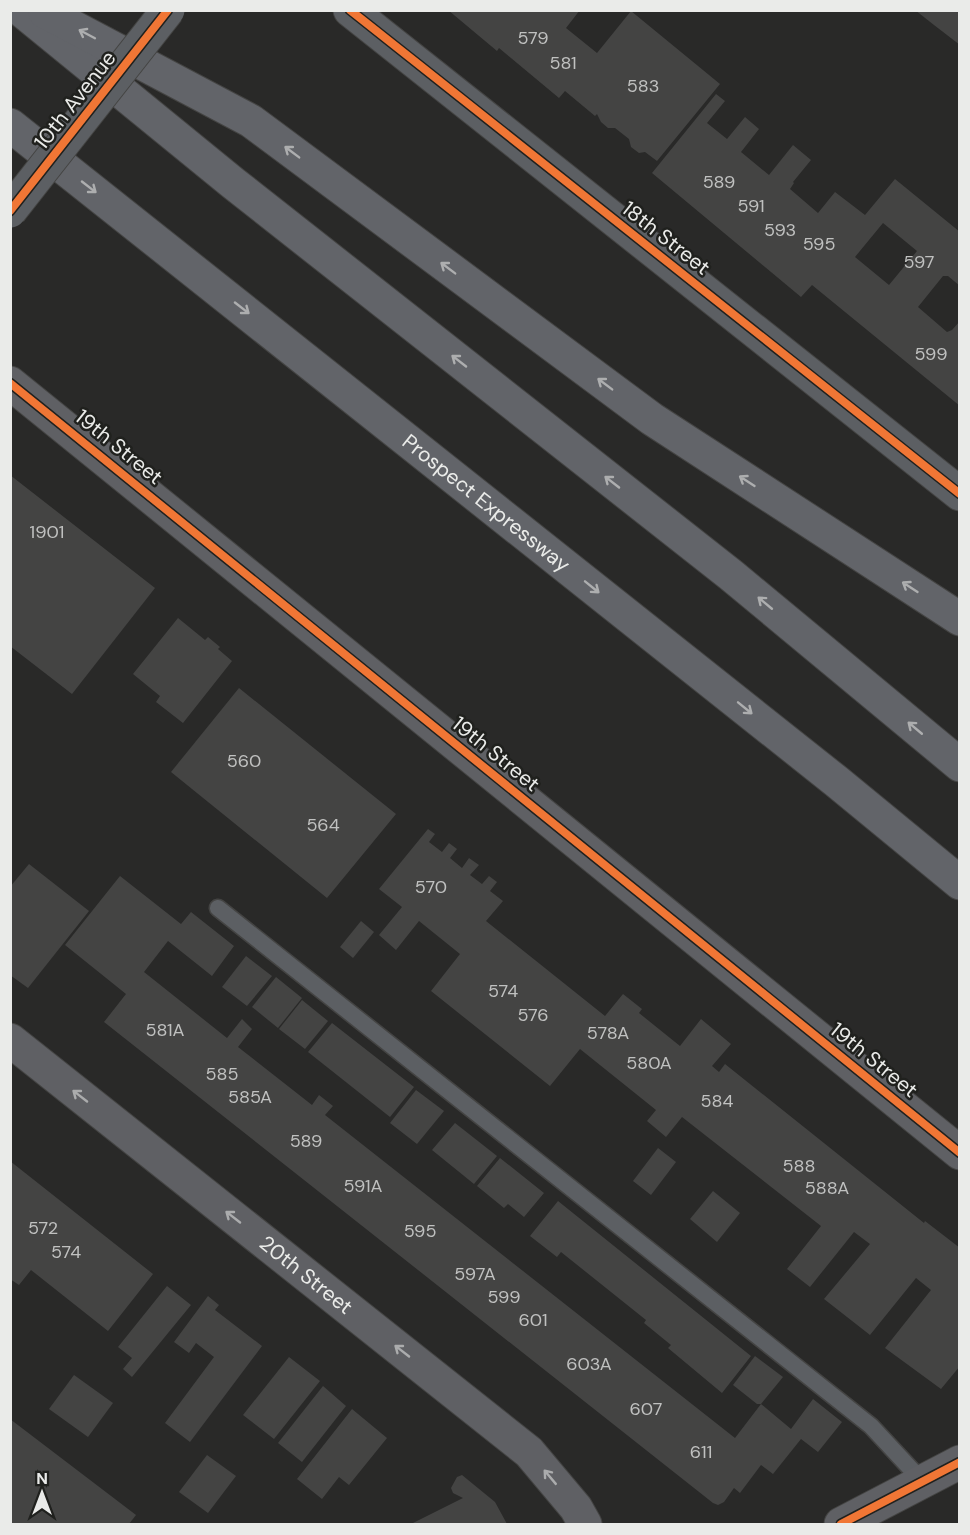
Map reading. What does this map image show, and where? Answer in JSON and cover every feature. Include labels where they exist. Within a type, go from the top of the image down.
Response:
[{"type":"highway","points":[[21,10],[233,183],[731,575],[960,765]]},
{"type":"highway","points":[[43,10],[251,122],[652,419],[960,619]]},
{"type":"highway","name":"Prospect Expressway","points":[[10,125],[836,781],[960,883]]},
{"type":"main road","name":"19th Street","points":[[10,382],[960,1153]]},
{"type":"main road","name":"20th Street","points":[[10,1040],[529,1452],[576,1508],[585,1524]]},
{"type":"main road","points":[[841,1524],[960,1461]]},
{"type":"street","name":"10th Avenue","points":[[10,211],[168,10]]},
{"type":"street","name":"18th Street","points":[[350,10],[960,494]]},
{"type":"lane","points":[[218,908],[871,1426],[922,1482]]},
{"type":"building","points":[[448,10],[580,10],[566,28],[597,53],[631,11],[720,84],[657,161],[645,152],[639,153],[631,147],[629,139],[615,128],[608,128],[597,114],[595,116],[565,91],[559,98],[499,48],[497,51]]},
{"type":"building","points":[[915,10],[960,10],[960,45],[934,25]]},
{"type":"building","points":[[716,94],[725,101],[707,123],[727,139],[745,117],[759,129],[741,152],[769,175],[793,145],[811,160],[790,189],[818,213],[835,192],[865,215],[895,179],[960,232],[960,286],[948,276],[943,276],[918,307],[947,332],[960,321],[960,406],[812,285],[801,297],[652,173]],"holes":[[[883,223],[917,251],[889,285],[855,257]]]},
{"type":"building","points":[[10,475],[155,588],[72,694],[10,646]]},
{"type":"building","points":[[178,618],[205,640],[208,637],[232,661],[183,723],[156,702],[160,696],[133,674]]},
{"type":"building","points":[[239,688],[396,814],[327,898],[171,772]]},
{"type":"building","points":[[428,829],[435,834],[429,842],[442,852],[449,843],[457,849],[450,858],[462,868],[469,858],[479,865],[470,875],[482,884],[489,876],[497,882],[490,891],[503,901],[486,921],[605,1016],[623,994],[642,1009],[639,1013],[680,1046],[701,1019],[731,1044],[712,1066],[719,1072],[725,1064],[924,1223],[925,1221],[960,1248],[960,1366],[941,1389],[885,1348],[931,1290],[916,1278],[870,1335],[824,1299],[870,1244],[854,1232],[810,1287],[787,1269],[821,1226],[682,1117],[666,1137],[647,1121],[656,1110],[580,1049],[550,1086],[431,991],[460,954],[419,921],[396,950],[379,935],[402,907],[379,889]]},
{"type":"building","points":[[29,864],[89,911],[28,988],[10,975],[10,887]]},
{"type":"building","points":[[120,876],[181,924],[191,912],[234,946],[212,976],[168,941],[144,972],[227,1038],[242,1019],[252,1029],[238,1047],[312,1105],[319,1095],[333,1106],[325,1115],[735,1438],[761,1404],[791,1429],[813,1399],[842,1422],[818,1452],[801,1439],[773,1474],[761,1465],[740,1493],[734,1488],[724,1502],[718,1505],[713,1503],[104,1022],[126,994],[65,945]]},
{"type":"building","points":[[361,921],[374,932],[353,958],[340,947]]},
{"type":"building","points":[[246,956],[272,976],[247,1006],[222,987]]},
{"type":"building","points":[[276,977],[302,998],[278,1028],[252,1007]]},
{"type":"building","points":[[302,1000],[328,1021],[305,1049],[279,1029]]},
{"type":"building","points":[[332,1023],[414,1087],[390,1117],[308,1052]]},
{"type":"building","points":[[416,1090],[444,1111],[417,1144],[390,1123]]},
{"type":"building","points":[[455,1123],[497,1156],[474,1184],[432,1150]]},
{"type":"building","points":[[658,1148],[676,1162],[651,1195],[633,1181]]},
{"type":"building","points":[[500,1158],[544,1193],[524,1217],[508,1204],[504,1208],[477,1186]]},
{"type":"building","points":[[10,1161],[153,1274],[108,1331],[31,1270],[19,1285],[10,1279]]},
{"type":"building","points":[[713,1191],[740,1213],[717,1242],[690,1219]]},
{"type":"building","points":[[558,1201],[751,1356],[722,1393],[668,1348],[671,1345],[644,1323],[646,1320],[561,1252],[557,1257],[530,1236]]},
{"type":"building","points":[[167,1286],[191,1305],[132,1377],[123,1369],[132,1358],[118,1347]]},
{"type":"building","points":[[208,1296],[219,1305],[215,1310],[262,1346],[190,1442],[165,1423],[214,1357],[196,1343],[189,1353],[174,1342]]},
{"type":"building","points":[[755,1356],[783,1377],[761,1404],[757,1404],[733,1385]]},
{"type":"building","points":[[289,1357],[320,1381],[274,1439],[243,1415]]},
{"type":"building","points":[[74,1375],[113,1403],[88,1437],[49,1409]]},
{"type":"building","points":[[323,1386],[346,1406],[302,1462],[278,1443]]},
{"type":"building","points":[[352,1409],[387,1438],[349,1485],[339,1477],[322,1499],[297,1479]]},
{"type":"building","points":[[10,1419],[136,1515],[129,1524],[10,1524]]},
{"type":"building","points":[[207,1455],[236,1476],[208,1513],[179,1492]]},
{"type":"building","points":[[462,1475],[495,1502],[507,1524],[411,1524],[463,1498],[453,1493],[451,1488],[457,1477]]},
{"type":"cycle path","points":[[10,211],[168,10]]},
{"type":"cycle path","points":[[350,10],[960,494]]},
{"type":"cycle path","points":[[10,383],[960,1153]]},
{"type":"cycle path","points":[[841,1524],[960,1462]]}]
